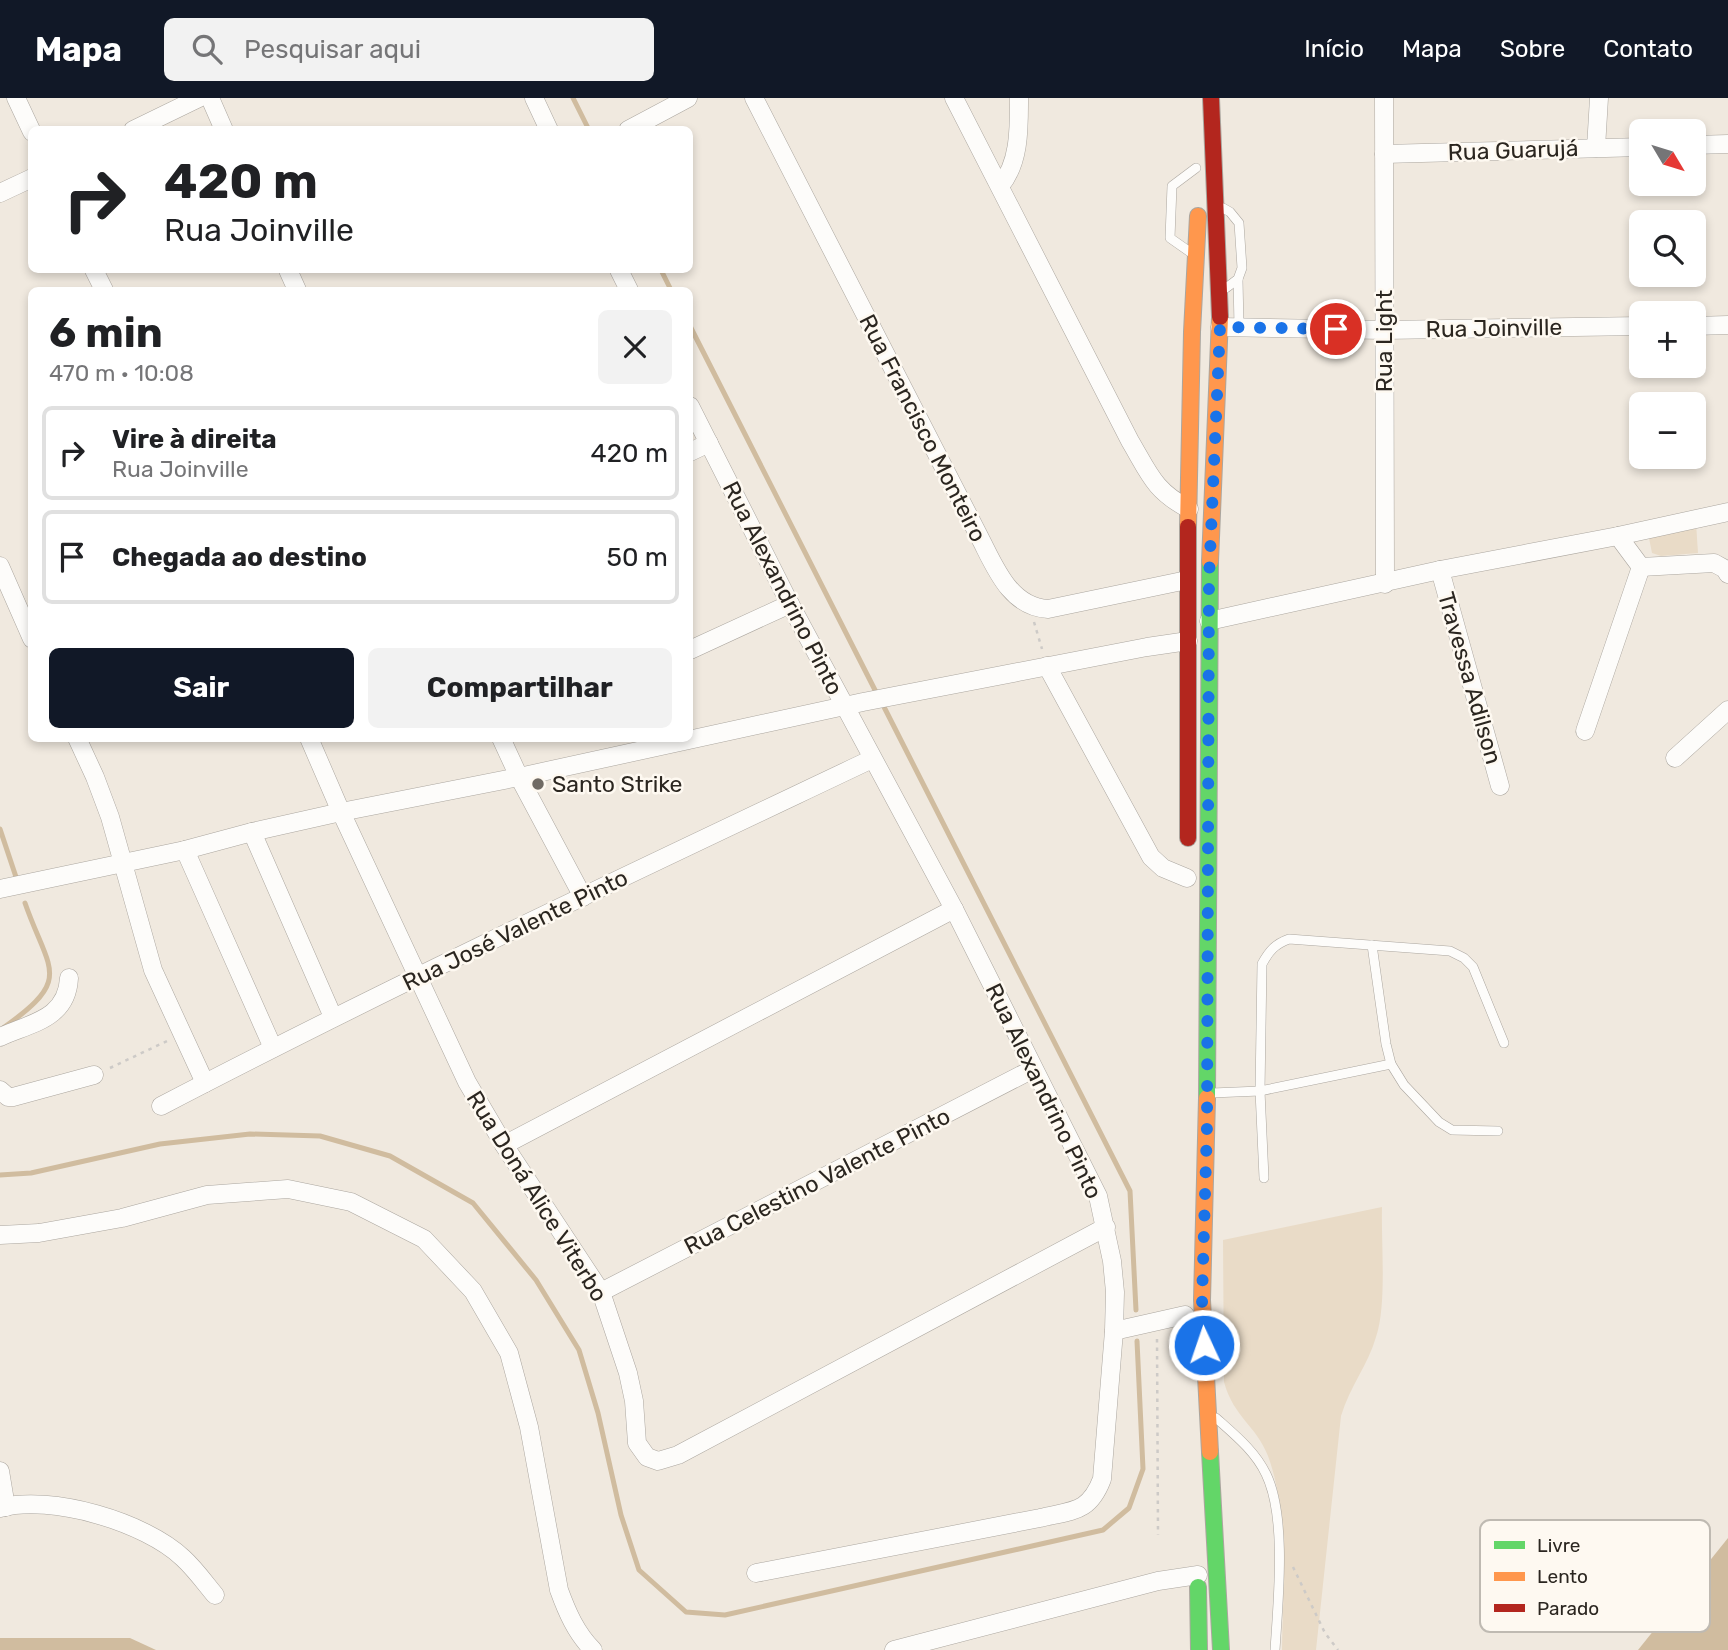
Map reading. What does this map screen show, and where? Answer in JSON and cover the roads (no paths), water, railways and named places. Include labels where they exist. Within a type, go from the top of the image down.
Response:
[{"type":"main road","points":[[1188,872],[1187,580],[1192,332],[1211,98]]},
{"type":"main road","points":[[1196,110],[1196,133]]},
{"type":"main road","points":[[1196,162],[1204,190],[1216,204],[1220,327],[1209,621],[1207,1093],[1202,1300],[1221,1650]]},
{"type":"main road","points":[[1185,1309],[1185,1335]]},
{"type":"main road","points":[[1198,1569],[1199,1650]]},
{"type":"street","points":[[16,98],[29,126]]},
{"type":"street","points":[[141,126],[199,98]]},
{"type":"street","points":[[210,98],[222,126]]},
{"type":"street","points":[[534,98],[547,126]]},
{"type":"street","points":[[636,126],[688,98]]},
{"type":"street","name":"Rua Francisco Monteiro","points":[[754,98],[1006,585],[1030,606],[1055,609],[1187,580]]},
{"type":"street","points":[[954,98],[1130,441],[1157,486],[1169,499],[1189,509]]},
{"type":"street","points":[[1000,186],[1014,157],[1019,98]]},
{"type":"street","name":"Rua Light","points":[[1384,98],[1385,584]]},
{"type":"street","points":[[1596,148],[1599,98]]},
{"type":"street","points":[[1706,145],[1728,144]]},
{"type":"street","name":"Rua Guarujá","points":[[1384,154],[1629,147]]},
{"type":"street","points":[[0,193],[28,180]]},
{"type":"street","points":[[1706,326],[1728,325]]},
{"type":"street","name":"Rua Joinville","points":[[1220,327],[1384,330],[1629,326]]},
{"type":"street","name":"Rua Alexandrino Pinto","points":[[693,412],[790,604],[954,909],[1098,1196],[1106,1227],[1115,1292],[1102,1479],[1096,1495],[1084,1507],[1040,1518],[756,1573]]},
{"type":"street","points":[[693,451],[709,443]]},
{"type":"street","points":[[1209,621],[1440,570],[1728,512]]},
{"type":"street","points":[[1618,536],[1641,567]]},
{"type":"street","points":[[1641,567],[1714,563],[1728,574]]},
{"type":"street","points":[[0,566],[28,630]]},
{"type":"street","points":[[1585,731],[1641,567]]},
{"type":"street","name":"Travessa Adilson","points":[[1440,570],[1500,786]]},
{"type":"street","points":[[693,649],[790,604]]},
{"type":"street","points":[[693,739],[917,691],[1188,641]]},
{"type":"street","points":[[1047,666],[1151,857],[1163,869],[1188,872]]},
{"type":"street","points":[[1675,758],[1728,709]]},
{"type":"street","points":[[79,742],[99,787],[153,970],[205,1083]]},
{"type":"street","name":"Rua Doná Alice Viterbo","points":[[311,742],[467,1082],[504,1145],[601,1292],[628,1373],[638,1443],[647,1457],[658,1461],[678,1455],[1106,1227]]},
{"type":"street","points":[[503,742],[583,897]]},
{"type":"street","points":[[0,889],[185,850],[341,812],[679,742]]},
{"type":"street","name":"Rua José Valente Pinto","points":[[161,1106],[416,976],[872,759]]},
{"type":"street","points":[[252,832],[333,1017]]},
{"type":"street","points":[[185,850],[272,1048]]},
{"type":"street","points":[[504,1145],[954,909]]},
{"type":"street","points":[[0,1037],[50,1015],[68,993],[69,978]]},
{"type":"street","name":"Rua Celestino Valente Pinto","points":[[601,1292],[1033,1069]]},
{"type":"street","points":[[0,1090],[8,1097],[13,1097],[94,1075]]},
{"type":"street","points":[[0,1235],[39,1233],[122,1218],[207,1195],[288,1189],[351,1202],[424,1239],[473,1291],[509,1353],[529,1427],[559,1590],[569,1615],[584,1641],[593,1650]]},
{"type":"street","points":[[1114,1331],[1156,1321],[1185,1309]]},
{"type":"street","points":[[0,1471],[3,1508],[62,1505],[110,1519],[153,1538],[183,1557],[215,1595]]},
{"type":"street","points":[[894,1650],[1198,1569]]},
{"type":"lane","points":[[1196,162],[1172,186],[1170,238],[1197,257]]},
{"type":"lane","points":[[1216,204],[1230,212],[1239,223],[1242,268],[1238,279],[1239,327]]},
{"type":"lane","points":[[1219,293],[1238,279]]},
{"type":"lane","points":[[1264,1178],[1260,1091],[1262,964],[1268,951],[1279,943],[1289,939],[1450,951],[1464,958],[1473,967],[1504,1043]]},
{"type":"lane","points":[[1372,945],[1385,1045],[1391,1064],[1404,1085],[1439,1122],[1452,1130],[1499,1131]]},
{"type":"lane","points":[[1207,1093],[1260,1091],[1391,1064]]},
{"type":"lane","points":[[1207,1410],[1248,1447],[1266,1474],[1275,1498],[1278,1538],[1275,1650]]},
{"type":"waterway","points":[[573,98],[587,126]]},
{"type":"waterway","points":[[662,273],[670,287]]},
{"type":"waterway","points":[[693,332],[877,694]]},
{"type":"waterway","points":[[882,703],[1130,1191],[1136,1310]]},
{"type":"waterway","points":[[0,829],[16,877]]},
{"type":"waterway","points":[[3,1028],[40,997],[50,973],[25,903]]},
{"type":"waterway","points":[[0,1175],[31,1173],[160,1144],[250,1134],[320,1136],[390,1156],[473,1203],[536,1280],[579,1350],[598,1413],[621,1515],[639,1570],[686,1612],[725,1615],[1103,1530],[1129,1508],[1143,1469],[1137,1341]]},
{"type":"place","name":"Santo Strike","points":[[538,784]]}]
